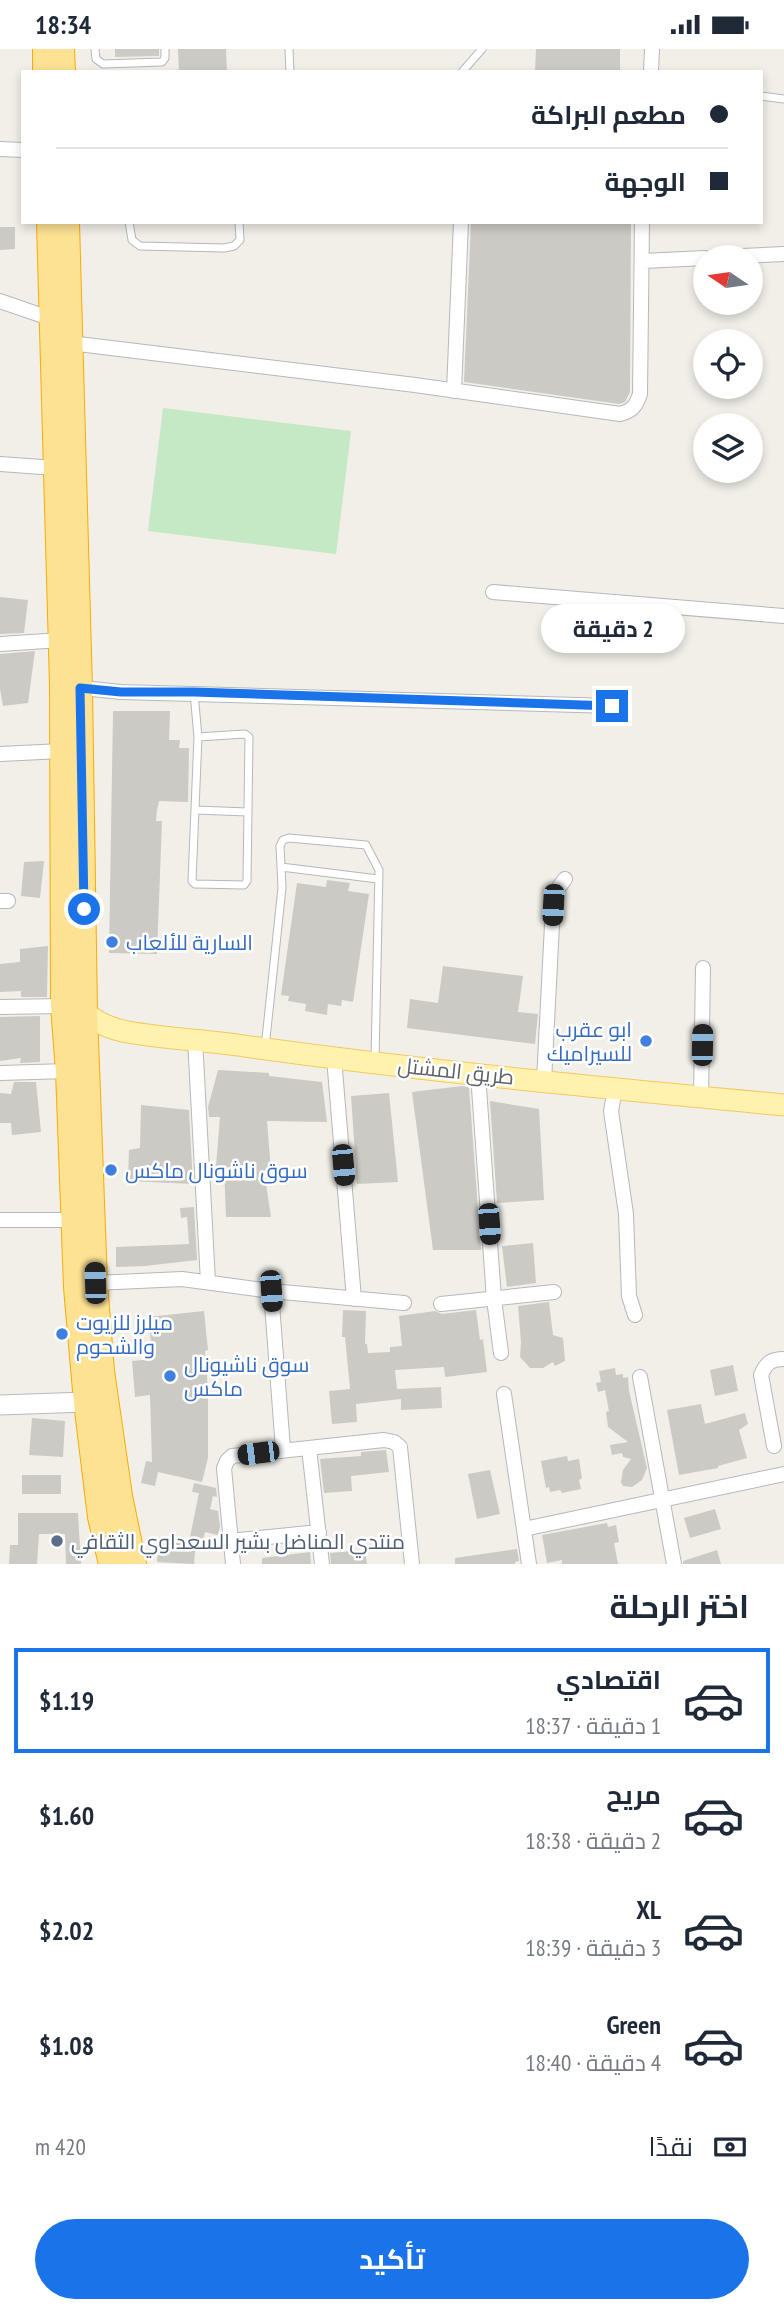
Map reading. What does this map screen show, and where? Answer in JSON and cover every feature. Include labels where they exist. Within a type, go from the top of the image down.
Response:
[{"type":"highway","points":[[45,49],[45,70]]},
{"type":"highway","points":[[62,49],[62,70]]},
{"type":"highway","points":[[49,224],[61,640],[71,687],[62,751],[74,1009],[87,1046],[95,1283],[104,1384],[120,1496],[134,1564]]},
{"type":"highway","points":[[67,224],[74,1009],[68,1071],[76,1287],[86,1402],[100,1517],[111,1564]]},
{"type":"main road","name":"طريق المشتل","points":[[74,1009],[102,1025],[128,1032],[334,1059],[784,1105]]},
{"type":"main road","name":"طريق المشتل","points":[[87,1046],[105,1035],[128,1032]]},
{"type":"street","points":[[651,70],[652,49]]},
{"type":"street","points":[[0,149],[21,150]]},
{"type":"street","points":[[454,391],[461,224]]},
{"type":"street","points":[[70,343],[620,414],[629,412],[636,405],[640,394],[642,224]]},
{"type":"street","points":[[763,255],[784,254]]},
{"type":"street","points":[[643,261],[693,259]]},
{"type":"street","points":[[0,301],[52,319]]},
{"type":"street","points":[[0,464],[56,468]]},
{"type":"street","points":[[493,592],[784,616]]},
{"type":"street","points":[[0,644],[61,640]]},
{"type":"street","points":[[71,687],[121,692],[612,706]]},
{"type":"street","points":[[0,754],[62,751]]},
{"type":"street","points":[[544,1081],[553,905],[556,891],[565,879]]},
{"type":"street","points":[[701,1097],[703,968]]},
{"type":"street","points":[[0,1007],[74,1009]]},
{"type":"street","points":[[195,1039],[208,1282]]},
{"type":"street","points":[[334,1059],[354,1299]]},
{"type":"street","points":[[0,1073],[68,1071]]},
{"type":"street","points":[[478,1074],[500,1353]]},
{"type":"street","points":[[615,1089],[611,1111],[626,1214],[629,1296],[635,1315]]},
{"type":"street","points":[[0,1220],[74,1220]]},
{"type":"street","points":[[95,1283],[182,1279],[271,1291],[404,1303]]},
{"type":"street","points":[[271,1291],[283,1450]]},
{"type":"street","points":[[441,1304],[554,1292]]},
{"type":"street","points":[[774,1446],[761,1375],[770,1361],[784,1359]]},
{"type":"street","points":[[640,1377],[674,1564]]},
{"type":"street","points":[[504,1394],[529,1564]]},
{"type":"street","points":[[0,1405],[86,1402]]},
{"type":"street","points":[[233,1564],[225,1468],[232,1456],[384,1440],[394,1442],[400,1447],[412,1564]]},
{"type":"street","points":[[309,1448],[322,1564]]},
{"type":"street","points":[[524,1529],[784,1474]]},
{"type":"street","points":[[230,1541],[319,1532]]},
{"type":"lane","points":[[95,49],[96,59],[103,64],[162,62],[166,58],[165,49]]},
{"type":"lane","points":[[289,49],[290,70]]},
{"type":"lane","points":[[470,62],[471,49]]},
{"type":"lane","points":[[464,70],[482,49]]},
{"type":"lane","points":[[763,96],[784,99]]},
{"type":"lane","points":[[130,224],[132,240],[140,246],[224,248],[234,246],[240,240],[239,224]]},
{"type":"lane","points":[[194,692],[198,737],[192,881],[195,884],[246,884],[247,735],[198,737]]},
{"type":"lane","points":[[195,810],[248,812]]},
{"type":"lane","points":[[265,1049],[282,888],[280,846],[283,840],[289,838],[366,845],[379,870],[374,1063]]},
{"type":"lane","points":[[281,867],[378,879]]},
{"type":"green space","points":[[163,408],[351,431],[336,554],[148,531]]},
{"type":"building","points":[[115,49],[159,49],[159,56],[115,57]]},
{"type":"building","points":[[178,49],[226,49],[227,70],[179,70]]},
{"type":"building","points":[[536,49],[620,49],[620,70],[535,70]]},
{"type":"building","points":[[471,224],[631,224],[630,392],[625,402],[619,404],[464,382]]},
{"type":"building","points":[[0,227],[15,227],[15,249],[0,250]]},
{"type":"building","points":[[0,597],[28,600],[24,633],[0,634]]},
{"type":"building","points":[[35,651],[28,703],[3,706],[0,654]]},
{"type":"building","points":[[113,711],[170,711],[169,740],[180,740],[179,748],[189,748],[188,802],[159,801],[157,810],[156,821],[162,821],[157,954],[109,953]]},
{"type":"building","points":[[44,861],[40,898],[21,896],[24,862]]},
{"type":"building","points":[[327,880],[350,883],[348,891],[369,894],[353,1002],[342,1000],[341,1006],[328,1004],[327,1015],[305,1011],[306,1004],[288,1001],[289,996],[281,995],[297,883],[326,887]]},
{"type":"building","points":[[48,946],[47,997],[21,997],[21,991],[0,992],[0,964],[20,962],[20,949]]},
{"type":"building","points":[[443,966],[523,976],[518,1012],[538,1014],[535,1044],[407,1028],[410,999],[438,1003]]},
{"type":"building","points":[[40,1016],[40,1062],[20,1063],[21,1058],[0,1061],[0,1017]]},
{"type":"building","points":[[218,1070],[269,1073],[269,1076],[322,1082],[327,1122],[267,1121],[271,1172],[264,1171],[271,1217],[226,1217],[224,1167],[216,1166],[220,1117],[209,1117],[208,1107]]},
{"type":"building","points":[[14,1082],[36,1082],[41,1132],[12,1135],[11,1123],[0,1123],[0,1093],[11,1094]]},
{"type":"building","points":[[469,1087],[481,1250],[433,1250],[412,1092]]},
{"type":"building","points":[[389,1093],[398,1182],[357,1184],[351,1096]]},
{"type":"building","points":[[490,1101],[539,1109],[544,1200],[497,1203]]},
{"type":"building","points":[[141,1105],[189,1110],[193,1184],[128,1181],[129,1150],[140,1148]]},
{"type":"building","points":[[194,1207],[197,1260],[116,1267],[116,1247],[189,1244],[187,1217],[181,1218],[180,1208]]},
{"type":"building","points":[[533,1243],[536,1283],[507,1287],[502,1246]]},
{"type":"building","points":[[549,1302],[553,1335],[563,1338],[565,1361],[555,1366],[553,1362],[543,1368],[530,1368],[520,1357],[518,1306]]},
{"type":"building","points":[[343,1310],[366,1311],[365,1344],[368,1353],[390,1352],[390,1347],[402,1346],[399,1316],[435,1311],[442,1314],[476,1310],[487,1372],[445,1377],[444,1367],[395,1370],[397,1389],[441,1387],[442,1408],[401,1410],[401,1399],[356,1404],[357,1422],[332,1424],[329,1391],[350,1389],[345,1337],[342,1337]]},
{"type":"building","points":[[204,1311],[208,1350],[205,1351],[208,1458],[202,1482],[158,1472],[155,1486],[141,1483],[146,1461],[152,1462],[150,1395],[135,1397],[132,1361],[153,1359],[148,1317]]},
{"type":"building","points":[[733,1365],[738,1391],[715,1396],[710,1370]]},
{"type":"building","points":[[615,1368],[616,1375],[623,1374],[623,1378],[628,1377],[647,1468],[642,1480],[632,1487],[623,1486],[621,1482],[623,1470],[631,1459],[623,1457],[622,1453],[612,1455],[610,1445],[628,1442],[608,1427],[606,1412],[609,1411],[605,1390],[598,1392],[596,1383],[601,1382],[599,1371]]},
{"type":"building","points":[[701,1404],[705,1424],[745,1413],[748,1424],[739,1430],[747,1458],[718,1468],[679,1475],[667,1410]]},
{"type":"building","points":[[32,1418],[65,1421],[63,1457],[29,1455]]},
{"type":"building","points":[[386,1450],[389,1472],[351,1476],[352,1491],[324,1493],[320,1459],[361,1456],[361,1452]]},
{"type":"building","points":[[567,1456],[568,1461],[579,1459],[581,1489],[562,1493],[560,1490],[550,1492],[549,1487],[546,1488],[541,1461]]},
{"type":"building","points":[[490,1470],[500,1514],[477,1519],[468,1474]]},
{"type":"building","points":[[22,1475],[61,1475],[61,1494],[22,1494]]},
{"type":"building","points":[[194,1483],[216,1488],[217,1497],[213,1496],[210,1509],[218,1511],[218,1535],[205,1532],[203,1540],[190,1537],[199,1493],[192,1492]]},
{"type":"building","points":[[715,1509],[721,1529],[690,1538],[684,1518]]},
{"type":"building","points":[[18,1513],[78,1513],[81,1564],[66,1564],[65,1534],[39,1534],[37,1564],[9,1564],[10,1545],[18,1545]]},
{"type":"building","points":[[607,1523],[608,1527],[616,1525],[619,1542],[614,1543],[618,1564],[562,1564],[562,1560],[547,1563],[542,1535]]},
{"type":"building","points":[[159,1537],[196,1541],[194,1564],[157,1562]]},
{"type":"building","points":[[517,1549],[519,1561],[515,1564],[455,1564],[455,1558]]},
{"type":"building","points":[[365,1550],[367,1564],[331,1564],[330,1553]]},
{"type":"building","points":[[717,1550],[721,1564],[683,1564],[683,1561]]},
{"type":"building","points":[[310,1552],[311,1564],[262,1564],[262,1558]]},
{"type":"place","name":"السارية للألعاب","points":[[112,942]]},
{"type":"place","name":"ابو عقرب للسيراميك","points":[[646,1041]]},
{"type":"place","name":"سوق ناشونال ماكس","points":[[111,1170]]},
{"type":"place","name":"ميلرز للزيوت والشحوم","points":[[62,1334]]},
{"type":"place","name":"سوق ناشيونال ماكس","points":[[170,1376]]},
{"type":"place","name":"منتدي المناضل بشير السعداوي الثقافي","points":[[57,1541]]},
{"type":"route","points":[[84,909],[80,688],[121,692],[612,706]]}]
